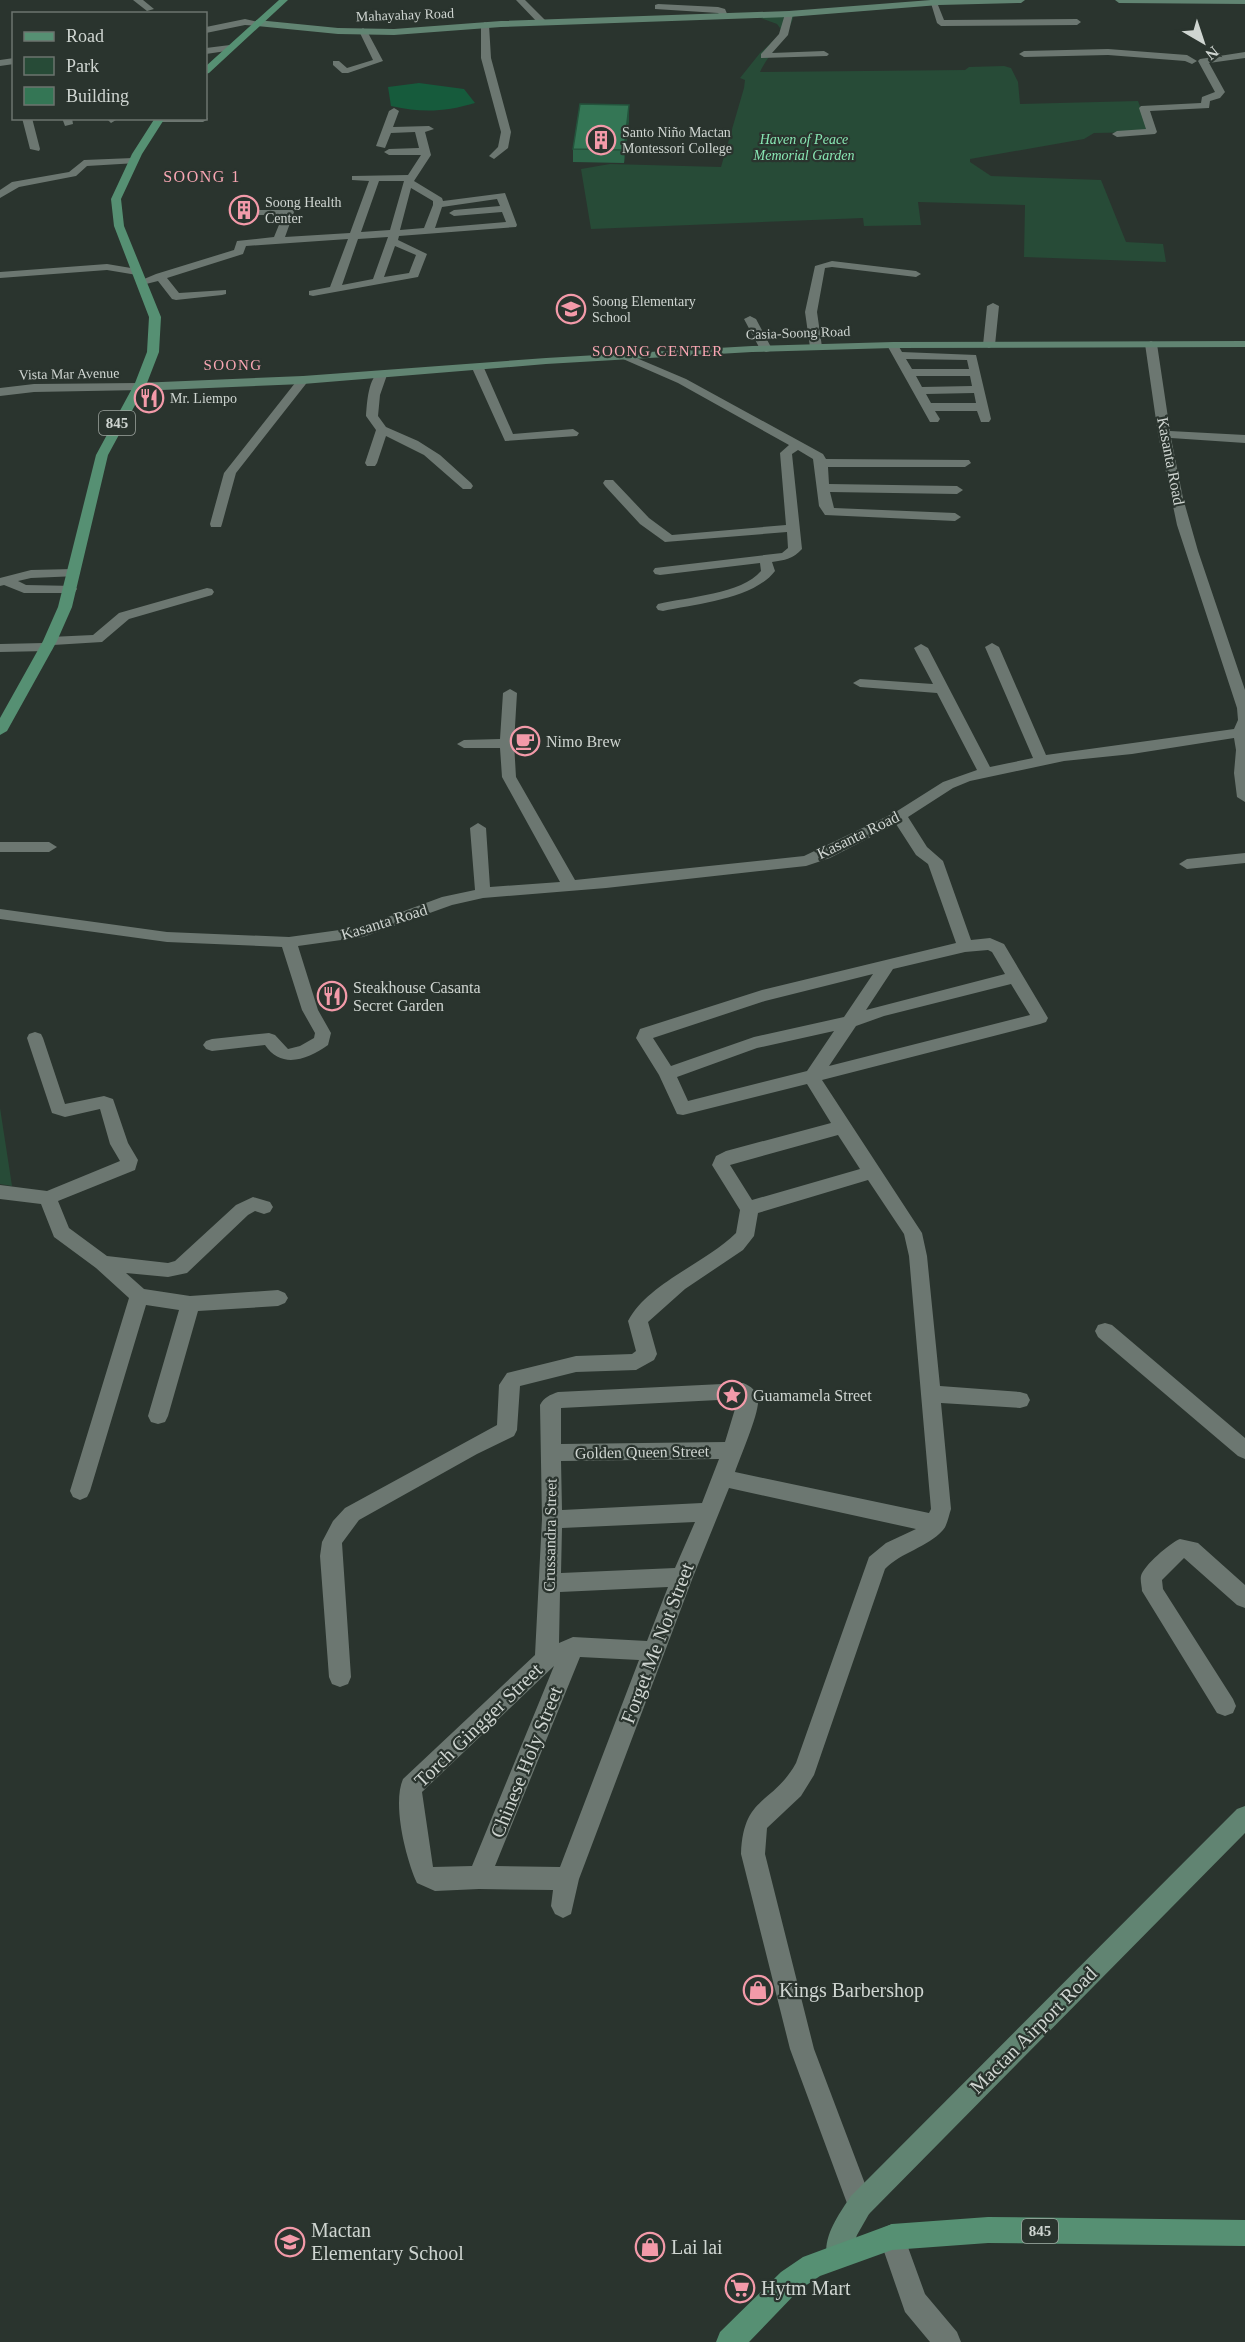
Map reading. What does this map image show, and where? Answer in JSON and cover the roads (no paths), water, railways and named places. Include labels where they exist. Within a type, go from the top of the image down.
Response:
[{"type":"main road","points":[[207,70],[284,0]]},
{"type":"main road","name":"845","points":[[0,731],[6,710],[48,644],[69,589],[102,455],[138,387],[153,352],[155,317],[117,215],[116,199],[133,161],[159,120]]},
{"type":"main road","name":"845","points":[[730,2342],[790,2281],[812,2266],[838,2254],[892,2237],[988,2230],[1245,2232]]},
{"type":"street","points":[[136,0],[150,9]]},
{"type":"street","points":[[520,0],[542,22]]},
{"type":"street","name":"Mahayahay Road","points":[[258,23],[363,31],[428,30],[542,22],[789,14],[933,2],[1021,0]]},
{"type":"street","points":[[1119,0],[1245,1]]},
{"type":"street","points":[[933,2],[943,23],[1077,22]]},
{"type":"street","points":[[658,7],[695,4],[720,10],[724,16]]},
{"type":"street","points":[[789,14],[783,35],[764,56],[824,54]]},
{"type":"street","points":[[766,15],[779,20],[785,29]]},
{"type":"street","points":[[207,21],[217,28]]},
{"type":"street","points":[[207,30],[245,22],[258,23]]},
{"type":"street","points":[[485,25],[486,58],[506,132],[503,148],[494,156]]},
{"type":"street","points":[[336,63],[345,71],[378,61],[363,31]]},
{"type":"street","points":[[207,51],[230,48]]},
{"type":"street","points":[[1024,54],[1132,52],[1186,58],[1192,61]]},
{"type":"street","points":[[1108,63],[1203,61],[1245,55]]},
{"type":"street","points":[[1117,134],[1152,132],[1144,108],[1206,106],[1205,99],[1220,95],[1203,61]]},
{"type":"street","points":[[28,120],[35,149]]},
{"type":"street","points":[[377,282],[415,163],[426,155],[422,140],[424,125],[390,120],[384,146]]},
{"type":"street","points":[[384,146],[422,140]]},
{"type":"street","points":[[384,146],[425,151]]},
{"type":"street","points":[[0,195],[16,184],[72,174],[84,163],[133,161]]},
{"type":"street","points":[[356,178],[409,180],[438,200],[428,232]]},
{"type":"street","points":[[334,289],[375,178]]},
{"type":"street","points":[[0,275],[107,267],[140,277],[160,276],[238,252],[241,243],[354,236],[392,238],[428,232],[512,225],[506,209],[436,210]]},
{"type":"street","points":[[251,213],[289,212],[278,241]]},
{"type":"street","points":[[313,293],[414,275],[422,256],[392,238]]},
{"type":"street","points":[[816,347],[811,312],[820,266],[832,264],[916,274]]},
{"type":"street","points":[[160,276],[176,297],[222,292]]},
{"type":"street","points":[[989,345],[993,306]]},
{"type":"street","points":[[750,319],[766,349]]},
{"type":"street","name":"Kasanta Road","points":[[0,915],[167,937],[289,942],[363,932],[448,901],[483,893],[606,884],[806,861],[825,854],[899,816],[948,784],[985,772],[1041,760],[1243,732],[1244,708],[1208,605],[1177,500],[1164,434],[1151,344]]},
{"type":"street","name":"Casia-Soong Road","points":[[138,387],[303,380],[627,357],[816,347],[896,350],[989,345],[1245,344]]},
{"type":"street","points":[[896,350],[968,356],[973,359],[983,413],[927,408]]},
{"type":"street","points":[[896,350],[934,419]]},
{"type":"street","points":[[627,357],[682,381],[819,457],[827,510],[834,513],[955,516]]},
{"type":"street","points":[[478,368],[508,438],[573,433]]},
{"type":"street","points":[[908,373],[975,372]]},
{"type":"street","points":[[381,375],[374,395],[372,416],[382,430],[430,454],[443,464],[458,481],[467,486]]},
{"type":"street","points":[[216,524],[230,473],[303,380]]},
{"type":"street","name":"Vista Mar Avenue","points":[[0,392],[34,388],[138,387]]},
{"type":"street","points":[[917,391],[978,388]]},
{"type":"street","points":[[371,463],[382,430]]},
{"type":"street","points":[[1164,434],[1245,439]]},
{"type":"street","points":[[660,571],[786,556],[795,549],[786,453],[797,445]]},
{"type":"street","points":[[820,463],[965,463]]},
{"type":"street","points":[[609,483],[636,513],[657,532],[670,539],[793,528]]},
{"type":"street","points":[[823,488],[957,490]]},
{"type":"street","points":[[663,607],[740,589],[762,580],[768,571],[765,558]]},
{"type":"street","points":[[4,582],[31,574],[73,573]]},
{"type":"street","points":[[4,582],[24,589],[69,589]]},
{"type":"street","points":[[0,648],[97,639],[124,616],[207,592]]},
{"type":"street","points":[[992,647],[1041,760]]},
{"type":"street","points":[[921,648],[985,772]]},
{"type":"street","points":[[860,683],[942,689]]},
{"type":"street","points":[[510,693],[507,743],[509,777],[570,885]]},
{"type":"street","points":[[1243,732],[1241,773],[1245,797]]},
{"type":"street","points":[[464,744],[507,743]]},
{"type":"street","points":[[899,816],[921,851],[935,861],[965,946]]},
{"type":"street","points":[[478,828],[483,893]]},
{"type":"street","points":[[0,847],[49,847]]},
{"type":"street","points":[[1187,864],[1245,858]]},
{"type":"street","points":[[212,1045],[269,1039],[278,1052],[290,1055],[302,1053],[322,1041],[323,1033],[310,1010],[289,942]]},
{"type":"street","points":[[990,944],[998,948],[1040,1018],[683,1109],[667,1074],[644,1038],[646,1033],[762,996],[887,966],[965,946],[990,944]]},
{"type":"street","points":[[812,1077],[887,966]]},
{"type":"street","points":[[667,1074],[754,1043],[851,1021],[880,1011],[1015,977]]},
{"type":"street","points":[[0,1192],[48,1197],[124,1169],[129,1165],[129,1160],[119,1144],[107,1104],[104,1102],[64,1111],[58,1108],[35,1038]]},
{"type":"street","points":[[812,1077],[842,1127],[913,1233],[918,1256],[941,1509],[936,1524],[926,1535],[886,1554],[876,1563],[806,1767],[794,1788],[759,1815],[752,1833],[753,1854],[802,2049],[860,2205]]},
{"type":"street","points":[[749,1208],[741,1200],[723,1169],[722,1161],[842,1127]]},
{"type":"street","points":[[749,1208],[873,1172]]},
{"type":"street","points":[[48,1197],[61,1232],[103,1263],[139,1296],[190,1304],[278,1298]]},
{"type":"street","points":[[103,1263],[168,1270],[180,1268],[242,1210],[254,1204],[264,1207]]},
{"type":"street","points":[[340,1677],[331,1556],[332,1542],[340,1527],[366,1504],[507,1431],[511,1381],[576,1364],[636,1362],[644,1358],[647,1354],[647,1347],[638,1321],[678,1284],[736,1245],[745,1236],[749,1208]]},
{"type":"street","points":[[80,1491],[139,1296]]},
{"type":"street","points":[[158,1416],[190,1304]]},
{"type":"street","points":[[1104,1331],[1245,1450]]},
{"type":"street","name":"Crussandra Street","points":[[545,1660],[552,1519],[550,1405],[558,1400],[734,1391]]},
{"type":"street","name":"Forget Me Not Street","points":[[563,1906],[567,1880],[707,1512],[723,1478],[748,1405],[748,1397],[743,1391],[734,1391]]},
{"type":"street","points":[[931,1394],[1020,1400]]},
{"type":"street","name":"Golden Queen Street","points":[[551,1453],[733,1450]]},
{"type":"street","points":[[723,1478],[936,1524]]},
{"type":"street","points":[[552,1519],[707,1512]]},
{"type":"street","points":[[1225,1706],[1152,1591],[1150,1577],[1180,1548],[1191,1550],[1245,1598]]},
{"type":"street","points":[[550,1583],[682,1577]]},
{"type":"street","points":[[545,1660],[573,1647],[654,1651]]},
{"type":"street","name":"Chinese Holy Street","points":[[479,1876],[573,1647]]},
{"type":"street","name":"Torch Gingger Street","points":[[479,1876],[435,1879],[425,1875],[419,1862],[410,1796],[411,1787],[545,1660]]},
{"type":"street","name":"Mactan Airport Road","points":[[838,2254],[844,2230],[860,2205],[1245,1817]]},
{"type":"street","points":[[479,1876],[567,1880]]},
{"type":"street","points":[[892,2237],[915,2302],[947,2342]]},
{"type":"place","name":"Santo Niño Mactan Montessori College","points":[[601,140]]},
{"type":"place","name":"Soong Health Center","points":[[244,210]]},
{"type":"place","name":"Soong Elementary School","points":[[571,309]]},
{"type":"place","name":"Mr. Liempo","points":[[149,398]]},
{"type":"place","name":"Nimo Brew","points":[[525,741]]},
{"type":"place","name":"Steakhouse Casanta Secret Garden","points":[[332,996]]},
{"type":"place","name":"Guamamela Street","points":[[732,1395]]},
{"type":"place","name":"Kings Barbershop","points":[[758,1990]]},
{"type":"place","name":"Mactan Elementary School","points":[[290,2242]]},
{"type":"place","name":"Lai lai","points":[[650,2247]]},
{"type":"place","name":"Hytm Mart","points":[[740,2288]]},
{"type":"district","name":"SOONG 1","points":[[202,176]]},
{"type":"district","name":"SOONG CENTER","points":[[658,351]]},
{"type":"district","name":"SOONG","points":[[233,365]]},
{"type":"park label","name":"Haven of Peace Memorial Garden","points":[[804,148]]}]
